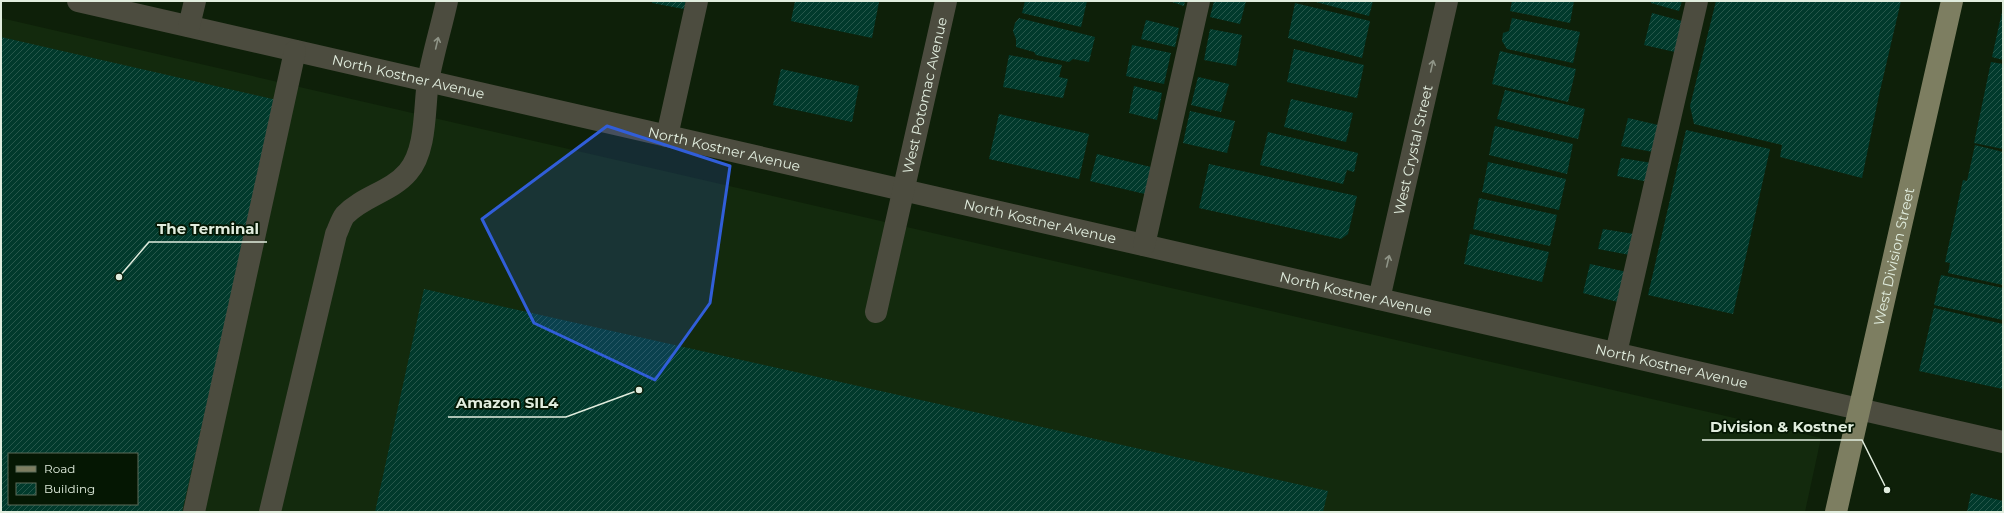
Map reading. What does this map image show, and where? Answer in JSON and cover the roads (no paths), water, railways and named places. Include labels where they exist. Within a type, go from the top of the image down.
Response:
[{"type":"main road","name":"West Division Street","points":[[1836,512],[1952,1]]},
{"type":"street","name":"North Kostner Avenue","points":[[78,1],[2003,442]]},
{"type":"street","points":[[189,26],[195,1]]},
{"type":"street","points":[[270,512],[336,234],[345,216],[361,203],[395,184],[408,172],[417,156],[424,127],[428,81],[447,1]]},
{"type":"street","points":[[667,136],[697,1]]},
{"type":"street","name":"West Potomac Avenue","points":[[876,312],[946,1]]},
{"type":"street","points":[[1144,245],[1199,1]]},
{"type":"street","name":"West Crystal Street","points":[[1379,299],[1447,1]]},
{"type":"street","points":[[1616,353],[1697,1]]},
{"type":"street","points":[[194,512],[295,51]]},
{"type":"place","name":"The Terminal","points":[[119,277]]},
{"type":"place","name":"Amazon SIL4","points":[[639,390]]},
{"type":"place","name":"Division & Kostner","points":[[1887,490]]}]
